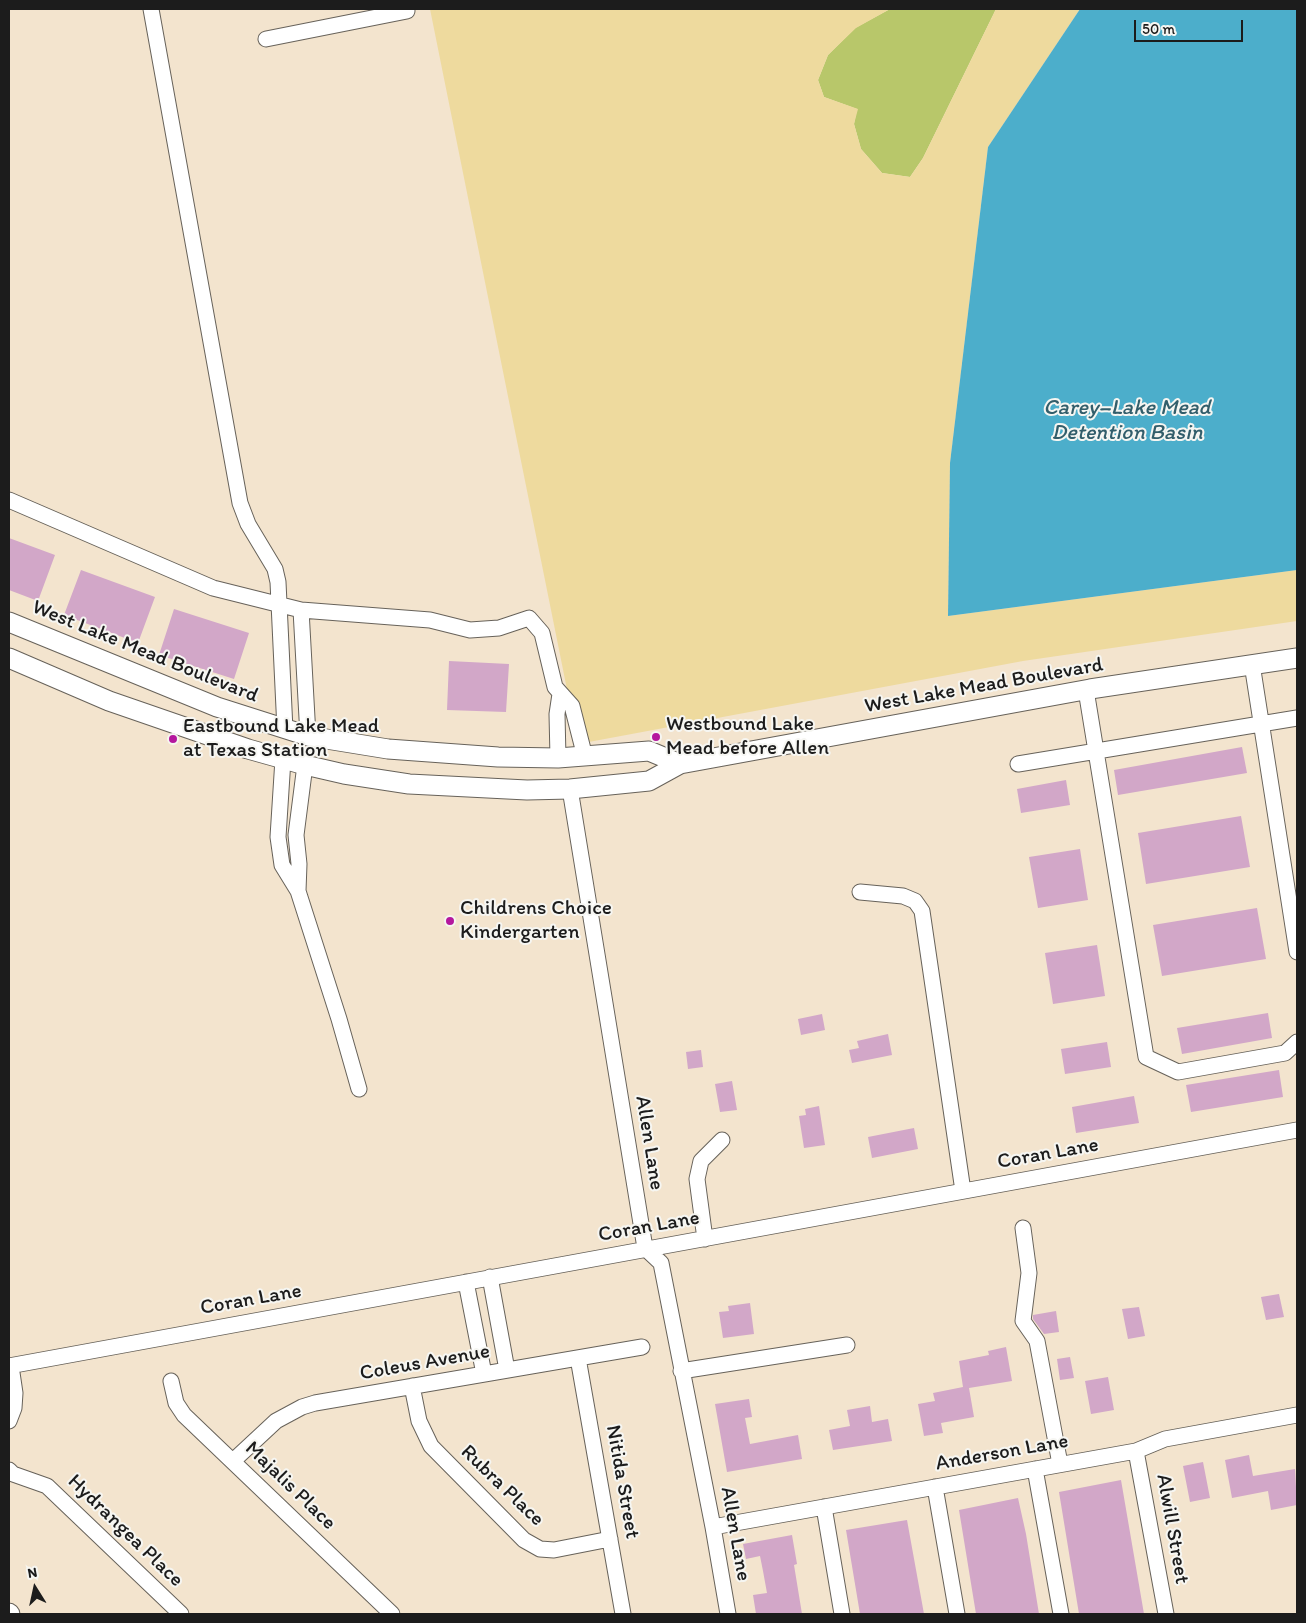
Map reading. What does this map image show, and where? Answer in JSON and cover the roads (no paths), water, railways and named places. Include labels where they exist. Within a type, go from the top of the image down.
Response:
[{"type":"main road","name":"West Lake Mead Boulevard","points":[[9,622],[209,704],[308,736],[447,755],[558,758],[649,751],[680,764]]},
{"type":"main road","name":"West Lake Mead Boulevard","points":[[9,658],[109,701],[305,765],[344,774],[409,784],[528,790],[570,789],[649,782],[680,764],[1086,690],[1297,658]]},
{"type":"main road","points":[[283,759],[285,730]]},
{"type":"main road","points":[[305,765],[308,736]]},
{"type":"street","points":[[151,9],[240,503],[248,524],[275,569],[279,604],[285,730]]},
{"type":"street","points":[[266,39],[407,11]]},
{"type":"street","points":[[9,500],[214,588],[300,610],[430,620],[470,630],[499,628],[529,618],[542,633],[555,687],[572,706],[585,757]]},
{"type":"street","points":[[300,610],[308,736]]},
{"type":"street","points":[[1252,664],[1297,952]]},
{"type":"street","points":[[1086,690],[1146,1057],[1178,1072],[1285,1053],[1297,1042]]},
{"type":"street","points":[[558,758],[557,714],[560,694]]},
{"type":"street","points":[[1018,764],[1297,718]]},
{"type":"street","points":[[283,759],[278,837],[282,865],[298,891],[359,1088]]},
{"type":"street","points":[[298,891],[299,864],[296,835],[305,765]]},
{"type":"street","name":"Allen Lane","points":[[570,789],[645,1248],[661,1263],[713,1527],[728,1614]]},
{"type":"street","points":[[860,892],[902,896],[915,901],[922,911],[963,1191]]},
{"type":"street","name":"Coran Lane","points":[[10,1366],[645,1248],[706,1239],[1297,1130]]},
{"type":"street","points":[[706,1239],[696,1179],[701,1161],[722,1140]]},
{"type":"street","points":[[1023,1228],[1030,1273],[1023,1321],[1037,1341],[1060,1464]]},
{"type":"street","points":[[490,1277],[508,1370]]},
{"type":"street","points":[[466,1282],[484,1374]]},
{"type":"street","points":[[681,1371],[847,1345]]},
{"type":"street","name":"Coleus Avenue","points":[[233,1461],[276,1421],[302,1407],[412,1386],[642,1347]]},
{"type":"street","name":"Nitida Street","points":[[578,1358],[623,1614]]},
{"type":"street","points":[[9,1421],[14,1408],[15,1393],[10,1366]]},
{"type":"street","name":"Majalis Place","points":[[171,1381],[176,1403],[184,1415],[392,1614]]},
{"type":"street","name":"Rubra Place","points":[[412,1386],[419,1421],[431,1446],[524,1540],[540,1549],[554,1550],[610,1539]]},
{"type":"street","name":"Anderson Lane","points":[[713,1527],[1136,1452],[1165,1439],[1297,1416]]},
{"type":"street","name":"Alwill Street","points":[[1136,1452],[1166,1614]]},
{"type":"street","points":[[1035,1469],[1060,1614]]},
{"type":"street","name":"Hydrangea Place","points":[[9,1470],[13,1474],[48,1486],[181,1614]]},
{"type":"street","points":[[935,1487],[956,1614]]},
{"type":"street","points":[[824,1507],[842,1614]]},
{"type":"water","name":"Carey–Lake Mead Detention Basin","points":[[1080,9],[1297,9],[1297,570],[948,616],[950,463],[988,147]]},
{"type":"place","name":"Westbound Lake Mead before Allen","points":[[656,737]]},
{"type":"place","name":"Eastbound Lake Mead at Texas Station","points":[[173,739]]},
{"type":"place","name":"Childrens Choice Kindergarten","points":[[450,921]]}]
